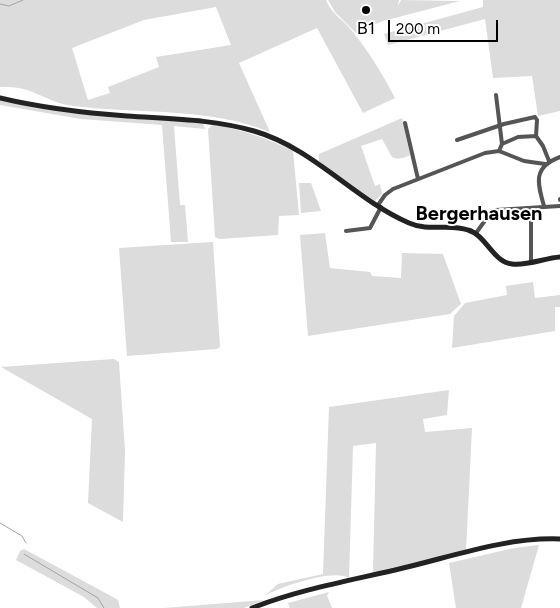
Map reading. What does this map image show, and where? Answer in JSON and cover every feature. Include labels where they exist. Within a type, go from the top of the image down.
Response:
[{"type":"street","points":[[496,95],[502,144],[499,151]]},
{"type":"street","points":[[0,98],[72,111],[206,121],[255,132],[285,143],[405,222],[421,228],[459,228],[476,233],[506,263],[531,262],[560,256]]},
{"type":"street","points":[[456,140],[500,126],[536,118],[536,136],[543,146],[547,163],[538,180],[544,206]]},
{"type":"street","points":[[405,123],[418,179]]},
{"type":"street","points":[[502,144],[518,137],[536,136]]},
{"type":"street","points":[[346,231],[370,228],[379,206],[388,192],[485,153],[499,151],[524,162],[547,163],[560,157]]},
{"type":"street","points":[[476,233],[489,215],[496,210],[560,206]]},
{"type":"street","points":[[531,209],[531,262]]},
{"type":"street","points":[[252,608],[302,592],[505,544],[530,540],[560,539]]},
{"type":"shaded area","points":[[0,0],[326,0],[331,10],[350,28],[365,48],[395,98],[363,113],[317,28],[239,63],[270,132],[246,124],[198,115],[67,105],[30,91],[0,87]],"holes":[[[216,7],[231,45],[156,57],[159,67],[108,87],[110,93],[88,100],[72,48],[144,20]]]},
{"type":"shaded area","points":[[328,0],[399,0],[398,6],[401,0],[460,1],[383,21],[371,26],[359,36],[335,12]]},
{"type":"shaded area","points":[[483,0],[560,0],[560,111],[538,116],[532,76],[493,78],[485,19],[388,45],[384,34],[483,7]]},
{"type":"shaded area","points":[[0,100],[43,109],[203,123],[205,129],[174,126],[180,205],[185,205],[188,242],[171,242],[162,125],[81,119],[0,105]]},
{"type":"shaded area","points":[[402,118],[410,155],[401,158],[392,157],[382,139],[361,146],[375,186],[380,184],[382,194],[375,201],[343,181],[319,161],[319,154]]},
{"type":"shaded area","points":[[213,124],[254,135],[293,151],[299,215],[279,216],[278,235],[219,239],[215,237],[208,129]]},
{"type":"shaded area","points":[[299,183],[311,183],[321,211],[301,213]]},
{"type":"shaded area","points":[[325,233],[330,268],[370,272],[372,276],[401,278],[402,253],[443,254],[461,304],[450,314],[308,336],[300,235]]},
{"type":"shaded area","points":[[213,242],[220,347],[217,349],[127,356],[119,248]]},
{"type":"shaded area","points":[[533,282],[535,298],[560,295],[560,307],[555,307],[555,331],[452,348],[454,316],[465,303],[507,295],[506,286]]},
{"type":"shaded area","points":[[114,359],[119,362],[125,451],[123,522],[88,503],[92,419],[1,367]]},
{"type":"shaded area","points":[[449,390],[447,415],[423,419],[425,432],[472,428],[466,551],[373,572],[376,443],[353,446],[349,578],[331,575],[319,577],[282,588],[264,596],[278,584],[323,574],[329,407]]},
{"type":"shaded area","points":[[539,545],[521,608],[456,608],[449,563],[514,548]]},
{"type":"shaded area","points":[[24,549],[118,600],[120,608],[97,608],[84,597],[16,560],[20,551]]},
{"type":"shaded area","points":[[329,592],[327,596],[332,608],[290,608],[288,603]]},
{"type":"shaded area","points":[[264,600],[244,608],[164,608]]},
{"type":"waterway","points":[[0,4],[9,6],[23,0]]},
{"type":"waterway","points":[[0,523],[22,536],[26,543]]},
{"type":"waterway","points":[[24,554],[98,598],[104,608]]},
{"type":"place","name":"B1","points":[[366,10]]},
{"type":"district","name":"Bergerhausen","points":[[479,214]]}]
